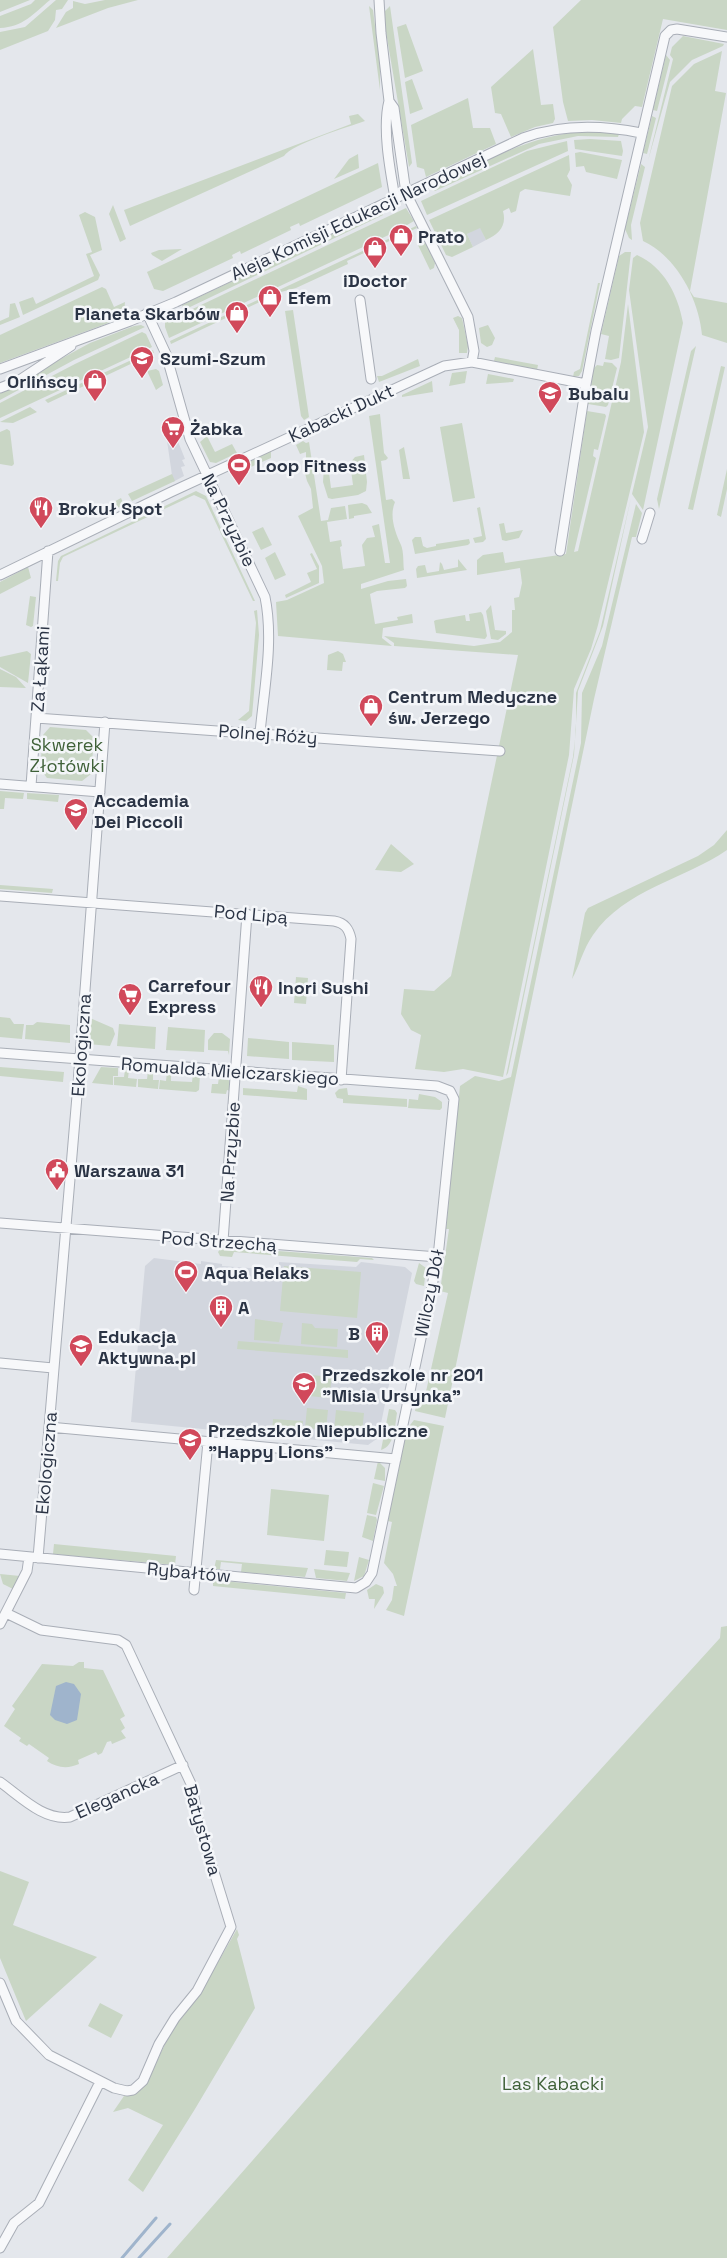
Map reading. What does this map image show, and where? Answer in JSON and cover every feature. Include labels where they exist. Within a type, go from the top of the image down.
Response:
[{"type":"street","points":[[379,0],[381,33],[390,101],[394,108],[406,193],[468,317],[474,351],[472,362]]},
{"type":"street","points":[[560,551],[586,384],[664,36],[667,32],[676,29],[727,36]]},
{"type":"street","points":[[390,101],[386,112],[390,167],[396,198]]},
{"type":"street","name":"Aleja Komisji Edukacji Narodowej","points":[[0,369],[148,314],[523,138],[560,128],[603,128],[641,133]]},
{"type":"street","points":[[360,300],[371,379]]},
{"type":"street","name":"Na Przyzbie","points":[[148,314],[166,354],[186,430],[263,590],[268,610],[269,639],[260,733]]},
{"type":"street","name":"Aleja Komisji Edukacji Narodowej","points":[[0,388],[18,380],[82,339]]},
{"type":"street","name":"Kabacki Dukt","points":[[0,575],[208,475],[444,366],[472,362],[586,384]]},
{"type":"street","points":[[642,539],[650,513]]},
{"type":"street","name":"Za Łąkami","points":[[31,786],[48,551]]},
{"type":"street","name":"Polnej Róży","points":[[36,718],[500,751]]},
{"type":"street","name":"Ekologiczna","points":[[0,1624],[33,1557],[48,1427],[66,1230],[105,722]]},
{"type":"street","points":[[0,784],[100,792]]},
{"type":"street","name":"Pod Lipą","points":[[0,896],[91,901],[334,921],[348,928],[351,939],[341,1080]]},
{"type":"street","name":"Na Przyzbie","points":[[223,1241],[247,914]]},
{"type":"street","name":"Romualda Mielczarskiego","points":[[0,1054],[445,1087],[454,1099]]},
{"type":"street","name":"Wilczy Dół","points":[[372,1573],[438,1257],[454,1099]]},
{"type":"street","name":"Pod Strzechą","points":[[0,1223],[66,1230],[438,1257]]},
{"type":"street","points":[[0,1363],[53,1368]]},
{"type":"street","points":[[48,1427],[396,1459]]},
{"type":"street","points":[[194,1590],[208,1442]]},
{"type":"street","name":"Rybałtów","points":[[0,1554],[356,1588],[366,1582],[372,1573]]},
{"type":"street","name":"Batystowa","points":[[6,1613],[40,1630],[123,1642],[130,1652],[192,1786],[196,1814],[227,1908],[230,1931],[197,1991],[175,2018],[159,2044],[143,2081],[133,2090],[127,2091],[100,2082]]},
{"type":"street","name":"Elegancka","points":[[0,1782],[48,1816],[60,1818],[70,1817],[183,1765]]},
{"type":"street","points":[[0,1982],[16,2021],[26,2034],[54,2059],[100,2082],[39,2203],[14,2223],[0,2248]]},
{"type":"shaded area","points":[[480,227],[486,240],[473,247],[467,234]]},
{"type":"shaded area","points":[[171,424],[185,459],[182,460],[185,466],[181,467],[184,476],[173,482],[165,427]]},
{"type":"shaded area","points":[[154,1258],[201,1264],[201,1261],[222,1264],[222,1266],[279,1270],[279,1262],[356,1267],[361,1262],[405,1267],[412,1273],[378,1438],[368,1445],[131,1422],[145,1266]]},
{"type":"green space","points":[[0,0],[30,0],[0,12]]},
{"type":"green space","points":[[35,0],[50,0],[33,15],[21,22],[0,28],[0,16],[31,4]]},
{"type":"green space","points":[[56,0],[68,0],[62,9],[56,10],[55,20],[48,31],[0,50],[0,32],[25,27]]},
{"type":"green space","points":[[105,0],[138,0],[108,8],[56,28],[66,12],[73,8],[73,1],[85,4]]},
{"type":"green space","points":[[581,0],[727,0],[727,30],[663,19],[642,107],[635,106],[622,119],[621,123],[592,120],[568,121],[563,102],[553,27]]},
{"type":"green space","points":[[369,6],[373,10],[380,66],[380,90]]},
{"type":"green space","points":[[390,6],[412,163],[409,167],[386,32],[384,12]]},
{"type":"green space","points":[[406,24],[423,71],[405,78],[397,27]]},
{"type":"green space","points":[[683,36],[724,44],[692,60],[670,82],[648,161],[673,59],[670,55],[672,47]]},
{"type":"green space","points":[[533,49],[541,105],[553,104],[555,119],[553,123],[535,127],[511,137],[501,114],[495,113],[491,87]]},
{"type":"green space","points":[[722,51],[715,91],[726,93],[690,291],[694,297],[727,303],[727,343],[702,335],[696,307],[684,280],[666,257],[643,241],[640,223],[672,86],[694,64]]},
{"type":"green space","points":[[666,55],[670,60],[657,111],[653,110]]},
{"type":"green space","points":[[412,79],[423,109],[410,114],[405,82]]},
{"type":"green space","points":[[468,98],[473,128],[490,128],[496,144],[426,177],[424,169],[417,167],[411,125]]},
{"type":"green space","points":[[358,114],[365,121],[309,141],[289,151],[284,156],[130,226],[124,210],[351,124],[349,116]]},
{"type":"green space","points":[[652,116],[656,118],[647,154],[643,153]]},
{"type":"green space","points":[[590,131],[619,134],[618,137],[578,136],[539,144],[435,191],[432,189],[432,187],[489,159],[528,143],[568,133]]},
{"type":"green space","points":[[574,140],[621,141],[622,156],[575,149]]},
{"type":"green space","points":[[567,141],[568,151],[427,215],[421,201],[527,151]]},
{"type":"green space","points":[[580,152],[622,160],[617,179],[586,172],[584,166],[576,167],[575,153]]},
{"type":"green space","points":[[358,154],[359,168],[334,179],[349,159]]},
{"type":"green space","points":[[569,155],[570,170],[567,176],[572,185],[570,196],[525,189],[520,192],[516,211],[511,213],[509,208],[503,211],[503,225],[495,235],[486,240],[480,228],[467,234],[473,247],[452,257],[446,255],[429,220]]},
{"type":"green space","points":[[378,163],[382,187],[300,226],[299,223],[290,227],[291,230],[241,254],[240,251],[232,255],[233,258],[163,291],[154,289],[147,272]]},
{"type":"green space","points":[[641,164],[645,167],[631,225],[632,240],[625,229]]},
{"type":"green space","points":[[113,205],[126,239],[120,242],[109,214]]},
{"type":"green space","points":[[406,208],[414,221],[395,232],[169,338],[165,322]]},
{"type":"green space","points":[[383,210],[383,215],[188,308],[183,308],[182,305]]},
{"type":"green space","points":[[85,212],[95,217],[102,250],[90,255],[100,275],[98,280],[23,315],[19,302],[33,297],[36,304],[94,276],[86,254],[92,252],[79,215]]},
{"type":"green space","points":[[416,226],[417,228],[347,261],[348,264],[296,288],[281,292],[171,344],[170,341]]},
{"type":"green space","points":[[417,243],[426,244],[435,263],[434,268],[430,270]]},
{"type":"green space","points":[[182,249],[162,261],[151,253],[159,250]]},
{"type":"green space","points":[[625,252],[631,252],[619,358],[611,360],[605,359],[609,336],[601,334],[619,256]]},
{"type":"green space","points":[[637,255],[647,260],[662,274],[678,302],[683,323],[643,510],[632,494],[648,427],[629,290],[633,258]]},
{"type":"green space","points":[[598,283],[600,283],[582,371],[579,376],[573,377],[574,372],[580,369]]},
{"type":"green space","points":[[102,287],[106,289],[114,307],[125,302],[124,313],[119,319],[0,363],[0,335]]},
{"type":"green space","points":[[15,303],[20,317],[0,325],[0,321],[9,317],[10,304]]},
{"type":"green space","points":[[628,304],[644,432],[598,625],[591,649],[574,689],[569,755],[503,1077],[463,1069],[444,1072],[415,1069],[421,1035],[411,1030],[401,1014],[404,989],[434,991],[451,976],[518,655],[394,646],[394,643],[384,636],[474,646],[500,642],[512,632],[512,610],[515,610],[514,598],[519,597],[522,583],[520,568],[477,575],[477,560],[483,555],[503,552],[505,563],[566,554],[587,411],[605,414],[606,416],[598,450],[594,449],[593,456],[596,458],[574,552],[578,551],[621,362]]},
{"type":"green space","points":[[293,310],[309,417],[304,420],[301,416],[285,311]]},
{"type":"green space","points":[[458,316],[462,318],[468,346],[467,353],[459,353],[459,330],[453,318]]},
{"type":"green space","points":[[141,325],[145,327],[74,360],[0,400],[0,392],[90,343]]},
{"type":"green space","points":[[488,325],[495,338],[492,345],[487,347],[481,343],[479,328]]},
{"type":"green space","points":[[142,332],[146,334],[152,347],[0,418],[0,403]]},
{"type":"green space","points":[[696,346],[659,509],[657,499],[691,351]]},
{"type":"green space","points":[[153,350],[154,353],[48,403],[45,400]]},
{"type":"green space","points":[[495,357],[538,365],[537,370],[494,361]]},
{"type":"green space","points":[[418,359],[420,366],[379,382],[377,376],[382,376]]},
{"type":"green space","points":[[604,362],[612,363],[617,368],[606,407],[588,404],[594,368],[597,365],[603,366]]},
{"type":"green space","points":[[721,366],[725,367],[693,510],[688,509]]},
{"type":"green space","points":[[156,369],[159,371],[163,385],[156,390],[147,371]]},
{"type":"green space","points":[[467,371],[465,383],[449,386],[452,373]]},
{"type":"green space","points":[[488,374],[514,379],[513,382],[486,384]]},
{"type":"green space","points":[[432,381],[433,392],[402,397],[402,395]]},
{"type":"green space","points":[[30,407],[37,412],[13,423],[0,422]]},
{"type":"green space","points":[[380,414],[384,453],[388,458],[381,461],[386,500],[392,499],[395,502],[393,518],[402,548],[404,570],[361,584],[361,589],[388,581],[406,579],[407,586],[405,588],[377,591],[370,594],[375,624],[398,620],[397,617],[412,614],[413,623],[383,628],[382,638],[392,646],[278,636],[276,602],[287,600],[324,583],[322,566],[298,516],[313,508],[311,489],[302,461],[306,458],[306,452],[300,454],[296,445],[303,441],[309,442],[321,521],[328,520],[331,508],[345,506],[347,519],[327,522],[330,542],[341,540],[343,569],[365,566],[362,545],[367,538],[375,537],[372,526],[379,524],[385,563],[390,563],[369,416]]},
{"type":"green space","points":[[462,423],[475,498],[453,502],[440,427]]},
{"type":"green space","points":[[7,429],[10,431],[14,464],[12,466],[0,464],[0,432]]},
{"type":"green space","points":[[207,436],[215,452],[232,444],[237,453],[216,463],[210,462],[200,442]]},
{"type":"green space","points":[[404,447],[410,479],[403,479],[399,450]]},
{"type":"green space","points":[[271,451],[271,458],[235,474],[231,471]]},
{"type":"green space","points":[[364,455],[366,491],[358,495],[328,498],[323,482],[324,466],[328,465],[331,488],[353,485],[350,463],[355,457]]},
{"type":"green space","points":[[727,469],[727,489],[721,517],[717,515]]},
{"type":"green space","points":[[172,474],[175,481],[132,501],[128,494]]},
{"type":"green space","points":[[196,491],[206,496],[255,601],[253,601],[205,500],[194,495],[63,557],[60,563],[58,581],[56,581],[58,561],[61,556]]},
{"type":"green space","points":[[121,498],[124,505],[100,516],[97,511]]},
{"type":"green space","points":[[631,498],[603,626],[578,691],[576,723],[576,693],[600,631]]},
{"type":"green space","points":[[362,503],[367,505],[372,513],[354,516],[354,518],[349,519],[348,505]]},
{"type":"green space","points":[[636,504],[642,513],[636,537],[632,537],[594,699],[445,1418],[415,1411],[418,1395],[425,1396],[448,1293],[440,1291],[449,1229],[446,1229],[460,1086],[475,1076],[499,1081],[511,1077],[581,743],[582,693],[602,646]]},
{"type":"green space","points":[[480,507],[486,539],[483,542],[475,543],[473,538],[482,536],[477,508]]},
{"type":"green space","points":[[504,523],[506,533],[523,530],[519,538],[502,540],[499,524]]},
{"type":"green space","points":[[263,527],[272,545],[261,550],[252,532]]},
{"type":"green space","points":[[415,537],[421,537],[423,546],[427,548],[436,546],[436,544],[469,539],[470,543],[468,545],[415,554],[412,540]]},
{"type":"green space","points":[[275,552],[286,575],[275,580],[265,558]]},
{"type":"green space","points":[[312,553],[319,566],[319,583],[286,598],[285,595],[311,582],[307,573],[317,569],[310,554]]},
{"type":"green space","points":[[458,559],[467,570],[417,578],[416,569],[418,566],[425,565],[427,573],[439,571],[440,562],[444,570],[458,567]]},
{"type":"green space","points":[[28,567],[31,578],[0,594],[0,582]]},
{"type":"green space","points":[[30,596],[36,597],[33,626],[31,627],[26,625]]},
{"type":"green space","points":[[491,605],[495,630],[506,631],[506,634],[498,640],[491,639],[486,611]]},
{"type":"green space","points":[[257,610],[259,635],[252,716],[246,721],[238,720],[249,711],[256,623],[254,611]]},
{"type":"green space","points":[[481,612],[487,636],[485,639],[436,633],[434,621],[436,620],[465,615],[466,621],[470,621],[469,614]]},
{"type":"green space","points":[[27,651],[31,654],[28,683],[0,667],[0,657]]},
{"type":"green space","points":[[338,651],[343,654],[346,662],[343,662],[342,671],[327,670],[328,655]]},
{"type":"green space","points":[[0,669],[16,677],[26,688],[0,687]]},
{"type":"green space","name":"Skwerek Złotówki","points":[[50,727],[86,730],[94,738],[91,774],[82,781],[47,778],[40,769],[43,735]]},
{"type":"green space","points":[[575,739],[574,755],[506,1076],[573,757]]},
{"type":"green space","points":[[0,791],[24,793],[23,799],[5,798],[4,809],[0,809]]},
{"type":"green space","points":[[27,793],[59,795],[58,802],[27,799]]},
{"type":"green space","points":[[727,830],[727,850],[638,896],[606,919],[590,940],[572,979],[585,913],[588,908],[698,856],[714,845]]},
{"type":"green space","points":[[391,844],[414,864],[401,872],[375,870]]},
{"type":"green space","points":[[0,885],[53,889],[52,893],[0,889]]},
{"type":"green space","points":[[296,977],[308,978],[306,1004],[294,1003]]},
{"type":"green space","points":[[0,1017],[10,1018],[14,1024],[24,1024],[22,1039],[0,1037]]},
{"type":"green space","points":[[90,1018],[113,1028],[115,1034],[110,1046],[88,1044]]},
{"type":"green space","points":[[37,1022],[70,1025],[70,1043],[25,1039],[26,1025],[33,1025]]},
{"type":"green space","points":[[119,1024],[156,1027],[155,1049],[117,1046]]},
{"type":"green space","points":[[168,1027],[205,1030],[204,1052],[166,1050]]},
{"type":"green space","points":[[214,1033],[222,1033],[230,1039],[229,1055],[228,1051],[208,1050],[208,1040]]},
{"type":"green space","points":[[248,1038],[289,1042],[289,1059],[247,1056]]},
{"type":"green space","points":[[292,1042],[334,1045],[334,1062],[292,1060]]},
{"type":"green space","points":[[0,1067],[64,1072],[63,1082],[0,1076]]},
{"type":"green space","points":[[101,1067],[118,1068],[118,1076],[113,1076],[113,1085],[92,1083]]},
{"type":"green space","points":[[125,1070],[129,1070],[128,1078],[137,1079],[136,1087],[114,1085],[114,1077],[124,1077]]},
{"type":"green space","points":[[148,1071],[153,1071],[153,1080],[159,1080],[158,1089],[138,1087],[138,1079],[147,1079]]},
{"type":"green space","points":[[167,1072],[171,1073],[171,1081],[192,1082],[193,1074],[200,1075],[199,1090],[196,1092],[159,1089],[160,1080],[166,1081]]},
{"type":"green space","points":[[219,1077],[227,1078],[230,1082],[230,1091],[227,1090],[226,1094],[211,1093],[212,1084],[218,1084]]},
{"type":"green space","points":[[298,1086],[307,1089],[307,1100],[243,1095],[243,1088],[297,1092]]},
{"type":"green space","points":[[347,1088],[348,1095],[407,1099],[407,1107],[343,1103],[343,1099],[337,1098],[335,1093],[339,1089]]},
{"type":"green space","points":[[419,1094],[435,1097],[442,1102],[442,1108],[440,1110],[408,1108],[409,1099],[418,1100]]},
{"type":"green space","points":[[222,1247],[372,1258],[374,1260],[360,1259],[357,1262],[234,1252],[232,1257],[220,1256],[218,1252]]},
{"type":"green space","points":[[419,1263],[426,1268],[424,1286],[416,1284],[414,1281]]},
{"type":"green space","points":[[284,1266],[361,1272],[357,1318],[280,1311]]},
{"type":"green space","points":[[255,1319],[283,1323],[279,1342],[254,1340]]},
{"type":"green space","points":[[302,1323],[312,1324],[315,1328],[338,1329],[337,1347],[301,1344]]},
{"type":"green space","points":[[238,1341],[348,1350],[348,1358],[237,1349]]},
{"type":"green space","points":[[311,1375],[332,1377],[329,1398],[309,1396]]},
{"type":"green space","points":[[307,1408],[328,1410],[326,1430],[305,1428]]},
{"type":"green space","points":[[389,1409],[395,1410],[397,1413],[395,1429],[392,1440],[386,1448],[381,1450]]},
{"type":"green space","points":[[336,1410],[364,1413],[362,1433],[334,1430]]},
{"type":"green space","points":[[273,1419],[303,1421],[302,1435],[272,1432]]},
{"type":"green space","points":[[414,1420],[444,1426],[404,1616],[386,1610],[392,1600],[394,1586],[397,1586],[393,1574],[384,1563],[392,1522],[388,1521],[407,1429]]},
{"type":"green space","points":[[378,1461],[385,1468],[385,1481],[374,1479]]},
{"type":"green space","points":[[373,1483],[384,1486],[376,1515],[367,1513]]},
{"type":"green space","points":[[271,1489],[329,1495],[324,1541],[267,1535]]},
{"type":"green space","points":[[367,1515],[376,1517],[377,1520],[373,1541],[362,1537]]},
{"type":"green space","points":[[54,1544],[176,1556],[175,1565],[53,1554]]},
{"type":"green space","points":[[326,1550],[349,1552],[347,1567],[324,1565]]},
{"type":"green space","points":[[359,1557],[369,1560],[364,1576],[354,1581]]},
{"type":"green space","points":[[216,1560],[308,1568],[305,1577],[241,1572],[242,1564],[221,1562],[220,1569],[214,1569]]},
{"type":"green space","points":[[314,1569],[350,1573],[347,1581],[316,1578]]},
{"type":"green space","points":[[0,1574],[20,1576],[13,1589],[3,1584]]},
{"type":"green space","points":[[213,1580],[346,1593],[345,1599],[213,1586]]},
{"type":"green space","points":[[376,1584],[383,1587],[384,1593],[374,1609],[375,1599],[369,1599],[367,1590]]},
{"type":"green space","name":"Las Kabacki","points":[[727,1626],[727,2258],[167,2258],[449,1936],[720,1638],[721,1627]]},
{"type":"green space","points":[[79,1662],[84,1662],[84,1668],[103,1670],[125,1716],[120,1719],[125,1728],[121,1731],[126,1738],[112,1744],[111,1741],[107,1742],[102,1753],[98,1755],[96,1752],[78,1760],[79,1764],[63,1767],[47,1761],[49,1758],[29,1744],[27,1746],[19,1741],[21,1738],[4,1726],[15,1709],[12,1706],[42,1664],[73,1666]]},
{"type":"green space","points":[[0,1871],[29,1882],[13,1925],[97,1957],[26,2021],[0,1958]]},
{"type":"green space","points":[[237,1929],[239,1935],[237,1939],[255,2008],[143,2192],[128,2180],[163,2125],[128,2108],[113,2112],[124,2096],[140,2090],[147,2083],[172,2029],[200,1994]]},
{"type":"green space","points":[[100,2003],[123,2015],[111,2038],[88,2026]]},
{"type":"water","points":[[66,1682],[74,1684],[81,1694],[77,1720],[67,1724],[55,1720],[50,1715],[56,1686]]},
{"type":"waterway","points":[[122,2258],[156,2218]]},
{"type":"waterway","points":[[139,2258],[170,2224]]},
{"type":"place","name":"Prato","points":[[401,257]]},
{"type":"place","name":"iDoctor","points":[[375,269]]},
{"type":"place","name":"Efem","points":[[270,318]]},
{"type":"place","name":"Planeta Skarbów","points":[[237,334]]},
{"type":"place","name":"Szumi-Szum","points":[[142,379]]},
{"type":"place","name":"Orlińscy","points":[[95,402]]},
{"type":"place","name":"Bubalu","points":[[550,414]]},
{"type":"place","name":"Żabka","points":[[173,449]]},
{"type":"place","name":"Loop Fitness","points":[[239,486]]},
{"type":"place","name":"Brokuł Spot","points":[[41,529]]},
{"type":"place","name":"Centrum Medyczne św. Jerzego","points":[[371,727]]},
{"type":"place","name":"Accademia Dei Piccoli","points":[[76,831]]},
{"type":"place","name":"Inori Sushi","points":[[261,1008]]},
{"type":"place","name":"Carrefour Express","points":[[130,1016]]},
{"type":"place","name":"Warszawa 31","points":[[57,1191]]},
{"type":"place","name":"Aqua Relaks","points":[[186,1293]]},
{"type":"place","name":"A","points":[[221,1328]]},
{"type":"place","name":"B","points":[[377,1354]]},
{"type":"place","name":"Edukacja Aktywna.pl","points":[[81,1367]]},
{"type":"place","name":"Przedszkole nr 201 \"Misia Ursynka\"","points":[[304,1405]]},
{"type":"place","name":"Przedszkole Niepubliczne \"Happy Lions\"","points":[[190,1461]]}]
